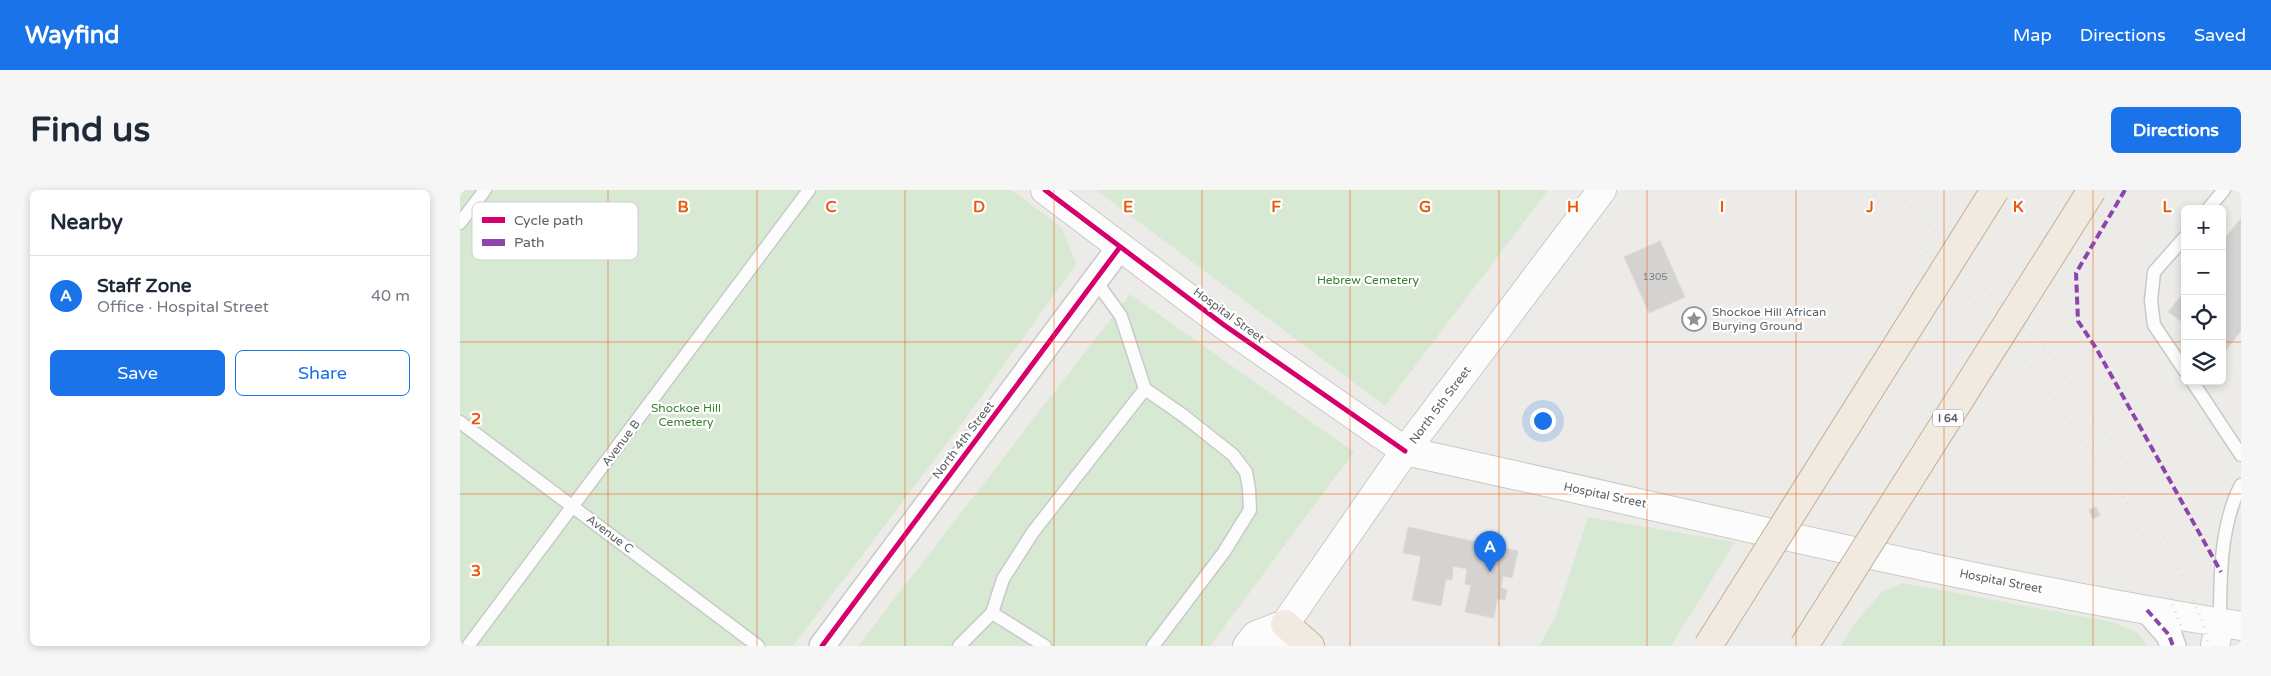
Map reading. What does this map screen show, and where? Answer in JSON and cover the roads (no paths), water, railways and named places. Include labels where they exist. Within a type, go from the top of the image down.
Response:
[{"type":"highway","points":[[1708,646],[1995,190]]},
{"type":"highway","name":"I 64","points":[[1804,646],[2092,190]]},
{"type":"highway","points":[[1283,635],[1310,646]]},
{"type":"main road","name":"Hospital Street","points":[[1045,190],[1224,325],[1405,451],[1952,571],[2147,610],[2225,632]]},
{"type":"main road","name":"North 5th Street","points":[[1283,635],[1405,451],[1602,190]]},
{"type":"main road","points":[[1247,646],[1256,635],[1283,635]]},
{"type":"street","name":"North 4th Street","points":[[822,646],[1120,247]]},
{"type":"street","points":[[2147,610],[2169,635],[2173,646]]},
{"type":"lane","points":[[476,202],[485,190]]},
{"type":"lane","name":"Avenue B","points":[[468,646],[574,507],[809,190]]},
{"type":"lane","points":[[2211,205],[2224,190]]},
{"type":"lane","points":[[460,223],[472,207]]},
{"type":"lane","points":[[2181,242],[2154,272],[2151,300],[2154,325],[2181,364]]},
{"type":"lane","points":[[1095,280],[1121,316],[1145,390],[1184,416],[1233,455],[1246,472],[1250,496],[1250,510],[1224,552],[1153,646]]},
{"type":"lane","points":[[2195,385],[2241,455]]},
{"type":"lane","points":[[959,646],[992,613],[1003,579],[1033,532],[1145,390]]},
{"type":"lane","name":"Avenue C","points":[[460,422],[758,646]]},
{"type":"lane","points":[[2225,632],[2221,572],[2232,503],[2241,485]]},
{"type":"lane","points":[[992,613],[1045,646]]},
{"type":"railway","points":[[1869,190],[2031,367],[2124,498],[2154,559],[2189,646]]},
{"type":"railway","points":[[1896,190],[2061,368],[2126,464],[2163,534],[2202,620],[2209,646]]},
{"type":"place","name":"Shockoe Hill African Burying Ground","points":[[1694,319]]},
{"type":"place","name":"Staff Zone","points":[[1490,572]]},
{"type":"park label","name":"Hebrew Cemetery","points":[[1368,280]]},
{"type":"park label","name":"Shockoe Hill Cemetery","points":[[686,415]]}]
